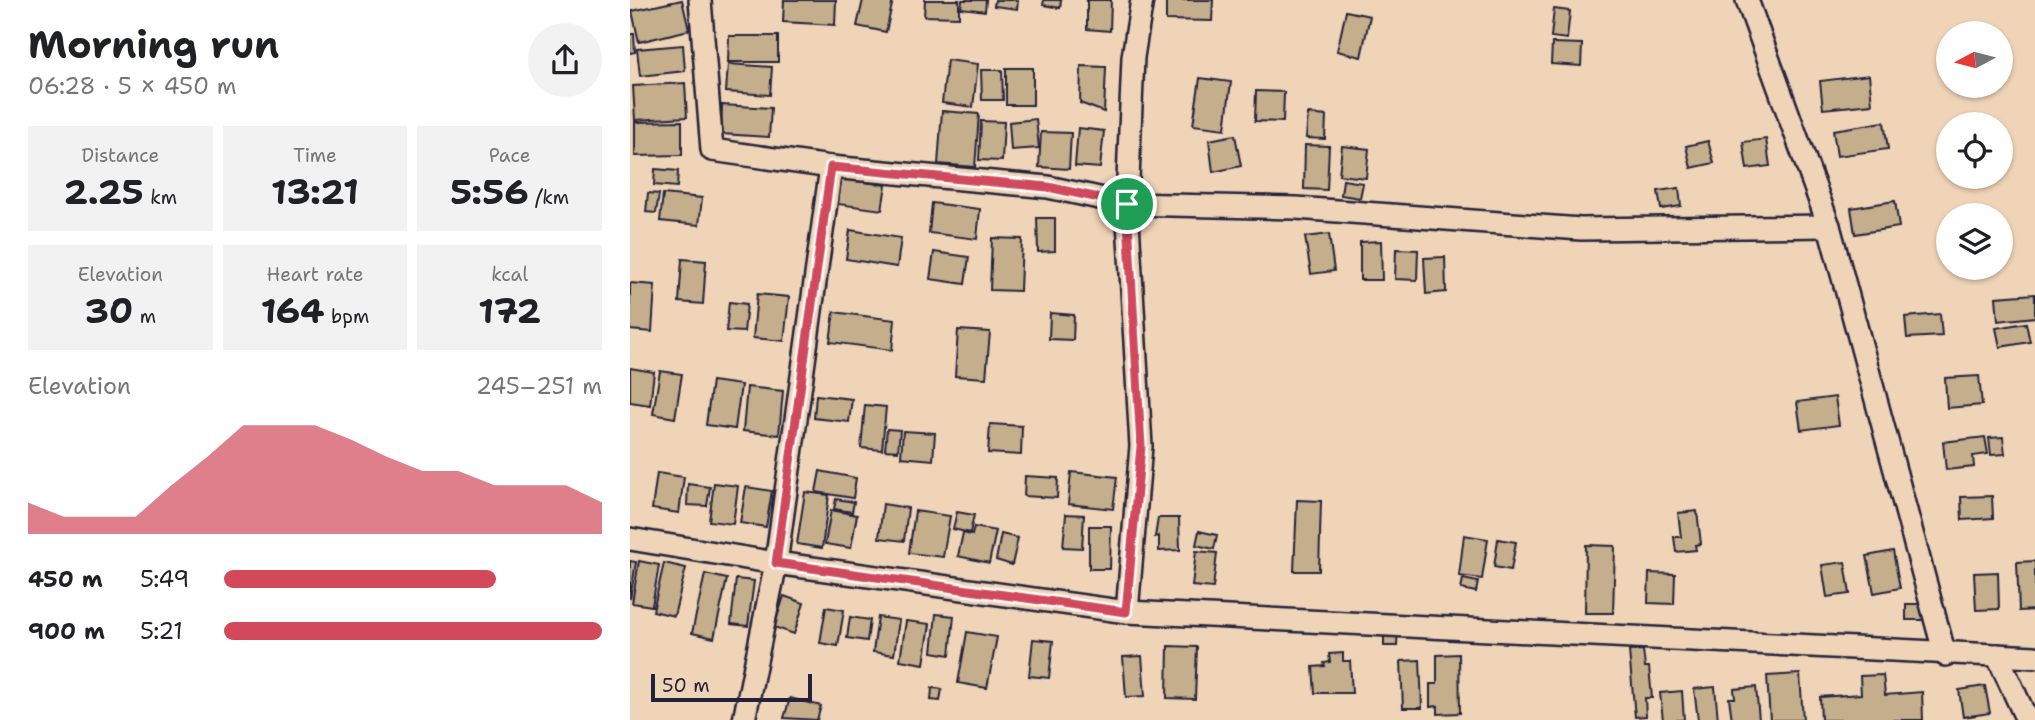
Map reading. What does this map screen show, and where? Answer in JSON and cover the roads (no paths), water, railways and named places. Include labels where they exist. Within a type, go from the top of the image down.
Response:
[{"type":"street","points":[[700,0],[712,150],[831,167],[1048,187],[1127,204],[1296,208],[1581,229],[1829,226]]},
{"type":"street","points":[[1126,612],[1141,446],[1127,204],[1133,57],[1142,0]]},
{"type":"street","points":[[1747,0],[1829,226],[1945,654]]},
{"type":"street","points":[[744,720],[776,563],[831,167]]},
{"type":"street","points":[[630,539],[776,563],[1126,612],[2035,657]]},
{"type":"street","points":[[1997,655],[2027,720]]}]
